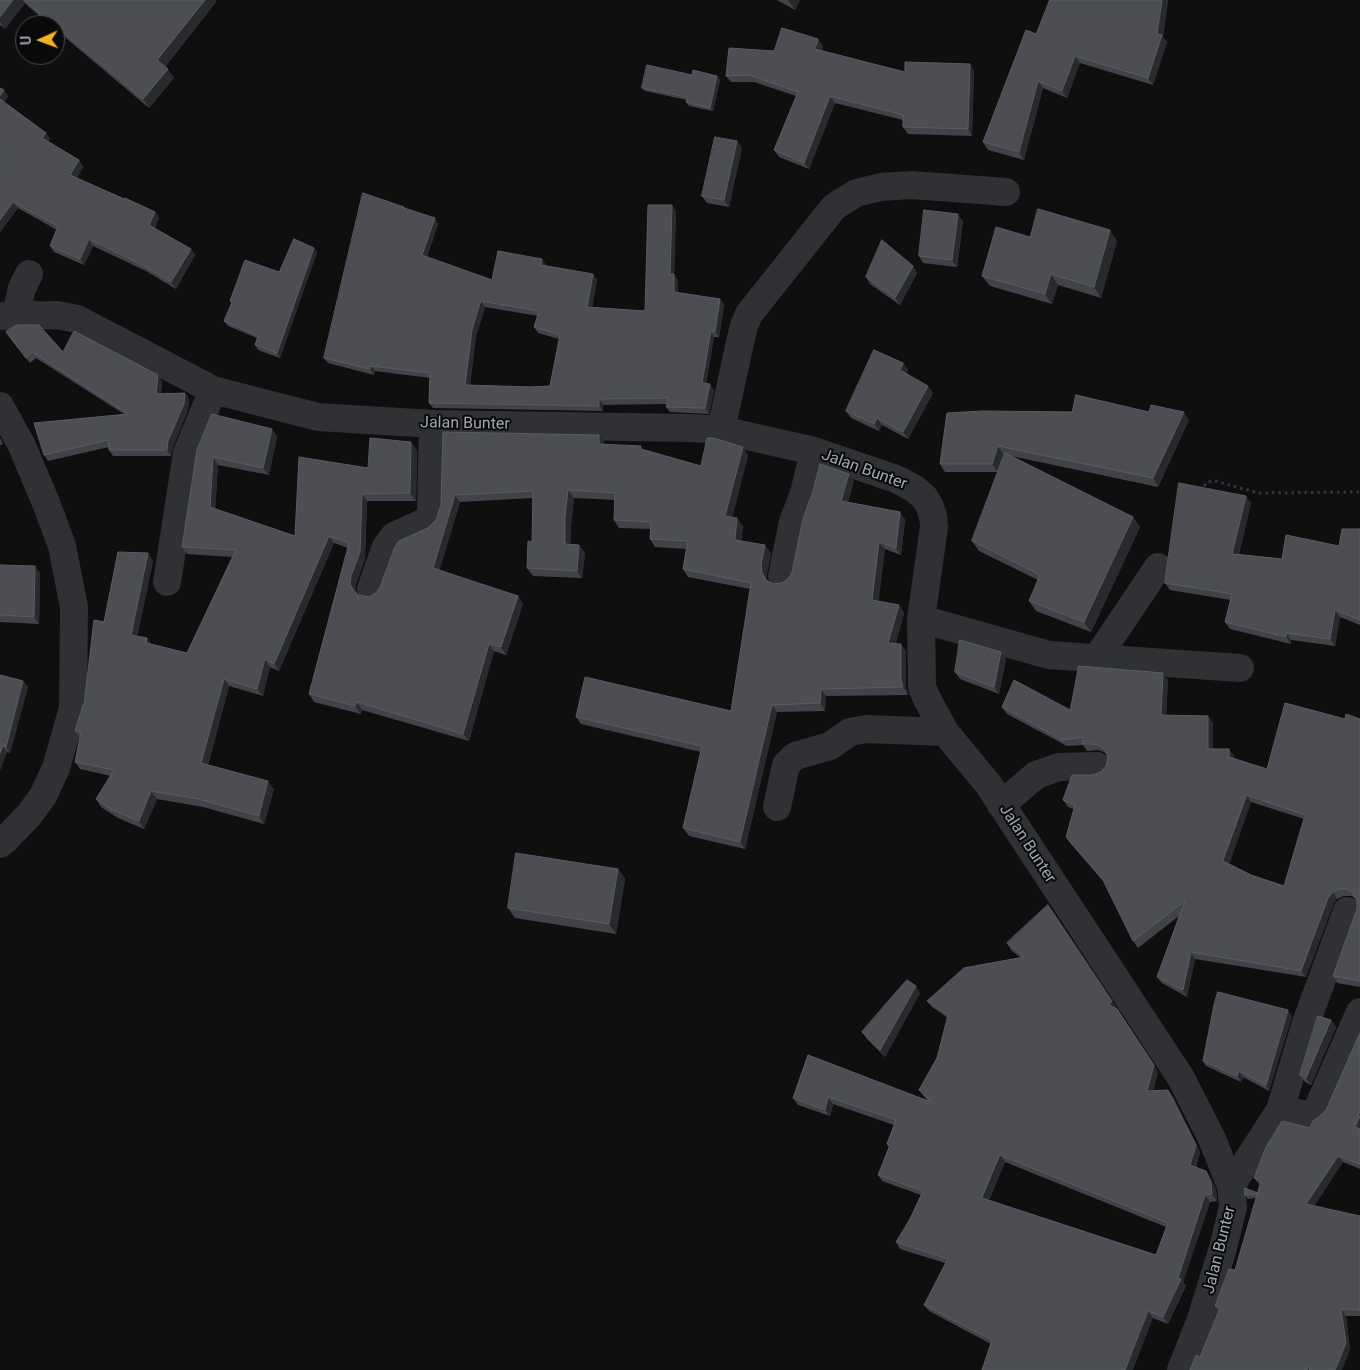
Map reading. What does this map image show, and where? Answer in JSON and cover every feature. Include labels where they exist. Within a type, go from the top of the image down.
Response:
[{"type":"street","points":[[721,430],[741,338],[749,314],[834,207],[856,193],[881,187],[912,185],[1006,192]]},
{"type":"street","points":[[29,274],[22,288],[17,310],[37,316]]},
{"type":"street","name":"Jalan Bunter","points":[[0,316],[58,315],[77,319],[213,390],[318,417],[433,424],[721,430],[814,451],[896,479],[915,489],[925,498],[930,507],[934,526],[921,619],[922,687],[945,732],[988,784],[1181,1078],[1212,1139],[1231,1186],[1233,1207],[1223,1248],[1201,1320],[1181,1370]]},
{"type":"street","points":[[167,582],[187,453],[213,390]]},
{"type":"street","points":[[0,406],[22,446],[62,546],[74,607],[73,708],[56,768],[43,796],[28,815],[0,844]]},
{"type":"street","points":[[371,589],[386,547],[394,536],[427,521],[431,512],[433,424]]},
{"type":"street","points":[[782,576],[793,522],[804,493],[814,451]]},
{"type":"street","points":[[1097,658],[1158,568]]},
{"type":"street","points":[[921,619],[1049,655],[1240,668]]},
{"type":"street","points":[[777,807],[786,765],[795,756],[830,746],[850,732],[866,729],[945,732]]},
{"type":"street","points":[[1001,805],[1036,775],[1059,768],[1097,766]]},
{"type":"street","points":[[1231,1186],[1280,1110],[1306,1023],[1347,910]]},
{"type":"street","points":[[1280,1110],[1308,1115],[1317,1110],[1360,1012]]},
{"type":"path","points":[[1197,495],[1207,482],[1215,481],[1259,493],[1360,492]]},
{"type":"building","points":[[0,0],[13,0],[0,17]]},
{"type":"building","points":[[24,0],[205,0],[157,60],[168,69],[143,99],[65,34],[65,15],[42,15]]},
{"type":"building","points":[[1050,0],[1162,0],[1157,34],[1162,35],[1148,78],[1075,56],[1062,91],[1038,81],[1019,152],[983,142],[1026,30],[1036,34]]},
{"type":"building","points":[[782,28],[818,39],[815,49],[905,72],[905,62],[970,64],[968,129],[903,127],[903,115],[830,96],[804,163],[774,150],[798,92],[749,75],[726,76],[729,48],[774,51]]},
{"type":"building","points":[[647,65],[692,75],[693,70],[717,76],[710,108],[686,102],[687,97],[642,88]]},
{"type":"building","points":[[0,88],[4,90],[0,96]]},
{"type":"building","points":[[0,99],[46,133],[42,138],[79,160],[70,175],[155,212],[149,225],[191,249],[171,282],[142,265],[89,239],[80,259],[50,246],[58,226],[13,202],[0,220]]},
{"type":"building","points":[[715,137],[737,141],[724,200],[702,196]]},
{"type":"building","points":[[363,193],[435,218],[422,255],[492,280],[498,251],[542,259],[541,265],[593,274],[587,307],[645,311],[648,205],[672,205],[670,274],[674,274],[674,292],[720,299],[715,332],[711,331],[702,383],[710,384],[705,408],[666,407],[668,398],[599,399],[599,406],[429,403],[430,373],[371,366],[370,369],[324,358]],"holes":[[[481,301],[539,311],[534,327],[560,335],[550,386],[465,385],[472,330]]]},
{"type":"building","points":[[1038,209],[1110,230],[1094,287],[1051,274],[1045,294],[982,276],[996,227],[1030,237]]},
{"type":"building","points":[[924,210],[958,214],[952,260],[919,256]]},
{"type":"building","points":[[294,239],[314,248],[277,353],[255,345],[258,336],[224,321],[245,260],[279,272]]},
{"type":"building","points":[[882,240],[913,266],[895,298],[866,277]]},
{"type":"building","points":[[17,325],[39,325],[63,352],[74,331],[158,375],[156,394],[185,393],[184,404],[168,441],[167,450],[109,450],[108,440],[44,455],[34,423],[128,414],[32,352],[26,358],[6,332]]},
{"type":"building","points":[[874,350],[903,363],[900,370],[928,386],[903,432],[877,418],[874,424],[846,411]]},
{"type":"building","points":[[1076,395],[1149,412],[1151,405],[1184,412],[1153,478],[998,446],[992,464],[940,464],[947,413],[983,411],[1072,412]]},
{"type":"building","points":[[212,414],[272,429],[263,468],[213,457],[210,507],[295,536],[299,457],[368,468],[370,438],[411,442],[410,493],[362,494],[360,552],[350,584],[358,597],[359,595],[369,597],[376,593],[399,541],[428,528],[436,520],[441,505],[443,432],[599,435],[599,444],[641,446],[641,449],[701,466],[707,438],[743,447],[725,516],[737,518],[735,540],[765,545],[761,565],[762,573],[766,580],[773,584],[782,583],[789,578],[792,572],[803,519],[820,464],[849,474],[841,501],[900,512],[896,548],[879,542],[872,600],[899,605],[888,643],[901,644],[901,680],[903,687],[821,689],[820,703],[772,705],[740,842],[683,828],[702,746],[576,717],[585,677],[731,711],[751,583],[683,569],[688,541],[650,539],[651,522],[614,520],[615,493],[568,490],[565,544],[579,545],[577,571],[527,568],[528,541],[532,542],[533,491],[455,495],[433,568],[518,596],[501,647],[489,644],[463,734],[357,702],[355,706],[309,694],[349,543],[329,536],[274,664],[265,659],[257,689],[224,679],[201,763],[268,781],[259,816],[198,799],[151,791],[139,821],[112,810],[96,799],[114,770],[75,762],[81,732],[75,731],[84,705],[94,620],[104,622],[118,552],[148,553],[131,635],[147,638],[146,643],[187,653],[236,550],[182,547],[197,450]]},
{"type":"building","points":[[1005,453],[1133,517],[1084,622],[1029,601],[1040,575],[972,541]]},
{"type":"building","points":[[1179,483],[1246,496],[1232,554],[1282,559],[1286,535],[1339,546],[1342,529],[1360,529],[1360,620],[1335,610],[1330,639],[1286,633],[1286,637],[1225,622],[1232,594],[1165,583]]},
{"type":"building","points":[[0,565],[35,566],[34,617],[0,615]]},
{"type":"building","points":[[960,640],[1001,652],[994,687],[955,672]]},
{"type":"building","points":[[1079,666],[1163,673],[1161,715],[1208,716],[1208,749],[1229,749],[1229,757],[1267,769],[1285,703],[1345,719],[1346,714],[1360,719],[1360,981],[1333,976],[1357,909],[1357,901],[1354,895],[1347,889],[1339,889],[1328,898],[1301,971],[1191,952],[1183,990],[1157,977],[1185,901],[1133,941],[1103,880],[1066,837],[1075,805],[1063,800],[1072,775],[1093,775],[1101,772],[1106,766],[1108,758],[1106,751],[1099,745],[1082,744],[1084,737],[1062,740],[1002,707],[1014,680],[1070,710]],"holes":[[[1247,795],[1305,815],[1284,886],[1251,875],[1223,861]]]},
{"type":"building","points":[[0,675],[23,681],[6,747],[3,746],[0,753]]},
{"type":"building","points":[[516,853],[618,869],[609,924],[508,908]]},
{"type":"building","points":[[1048,905],[1112,1001],[1109,1005],[1117,1009],[1154,1065],[1147,1091],[1168,1090],[1196,1145],[1190,1165],[1206,1171],[1211,1183],[1212,1194],[1205,1195],[1178,1278],[1181,1279],[1163,1317],[1148,1311],[1125,1370],[982,1370],[992,1340],[924,1305],[948,1259],[896,1242],[910,1219],[923,1191],[878,1175],[890,1145],[887,1144],[896,1120],[828,1097],[825,1110],[793,1098],[808,1055],[931,1102],[919,1090],[937,1058],[948,1015],[927,1001],[964,968],[1024,957],[1007,943]],"holes":[[[1000,1155],[1168,1223],[1156,1255],[982,1198]]]},
{"type":"building","points":[[907,980],[916,986],[880,1050],[862,1032]]},
{"type":"building","points":[[1218,992],[1288,1010],[1266,1085],[1239,1071],[1237,1076],[1203,1061]]},
{"type":"building","points":[[1318,1016],[1331,1020],[1306,1078],[1300,1075]]},
{"type":"building","points":[[1360,1033],[1360,1112],[1358,1115],[1360,1116],[1355,1127],[1360,1129],[1360,1164],[1338,1156],[1306,1204],[1360,1216],[1360,1310],[1341,1309],[1346,1343],[1335,1370],[1309,1370],[1310,1365],[1307,1370],[1190,1370],[1196,1355],[1200,1357],[1220,1308],[1215,1306],[1229,1269],[1235,1270],[1261,1181],[1254,1178],[1266,1147],[1282,1121],[1310,1128],[1313,1121],[1326,1110]]},
{"type":"building","points":[[1245,1188],[1258,1193],[1245,1195]]}]
